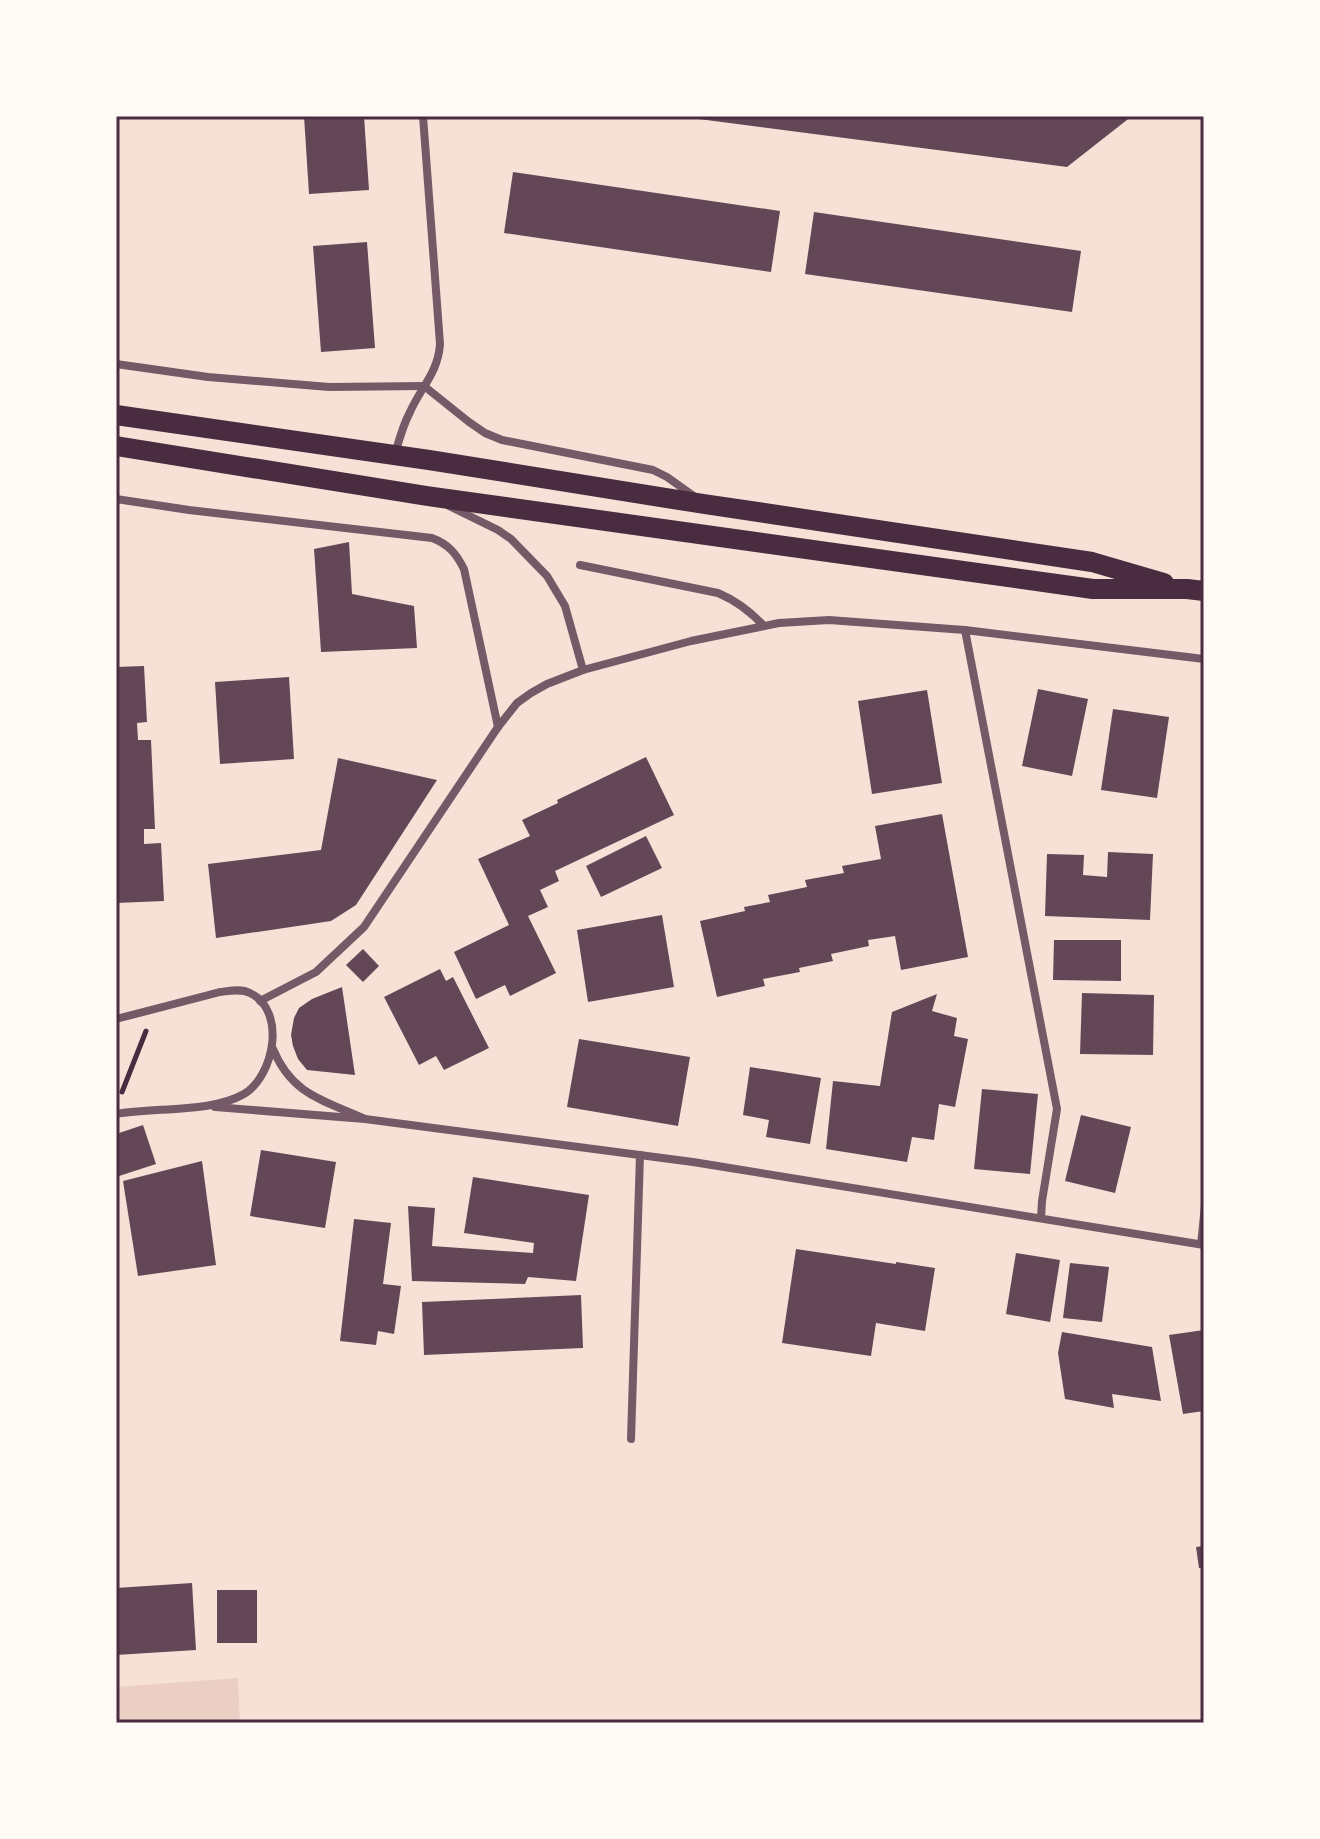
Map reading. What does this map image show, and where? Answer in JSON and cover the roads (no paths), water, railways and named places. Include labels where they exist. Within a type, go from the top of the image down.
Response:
[{"type":"main road","points":[[116,415],[1092,562],[1196,590]]},
{"type":"main road","points":[[116,446],[427,496],[1093,589],[1196,590]]},
{"type":"street","points":[[395,455],[410,412],[436,365],[440,344],[423,116]]},
{"type":"street","points":[[116,364],[208,377],[329,387],[424,386],[485,433],[531,447],[653,470],[704,504]]},
{"type":"street","points":[[427,496],[498,530],[532,559],[547,576],[565,606],[583,670]]},
{"type":"street","points":[[116,499],[420,536],[447,544],[464,569],[498,727]]},
{"type":"street","points":[[580,565],[718,593],[747,608],[764,626]]},
{"type":"street","points":[[260,1001],[316,972],[364,927],[517,703],[547,684],[583,670],[691,641],[764,626],[829,620],[965,630],[1204,659]]},
{"type":"street","points":[[965,630],[1057,1109],[1041,1218]]},
{"type":"street","points":[[116,1019],[235,990],[249,992],[260,1001],[266,1009],[273,1032],[272,1049],[260,1078],[248,1092],[216,1105],[119,1114]]},
{"type":"street","points":[[272,1049],[289,1079],[309,1094],[365,1119]]},
{"type":"street","points":[[200,1106],[365,1119],[640,1155],[1202,1245]]},
{"type":"street","points":[[631,1439],[640,1155]]},
{"type":"lane","points":[[1202,1245],[1204,1205]]}]
